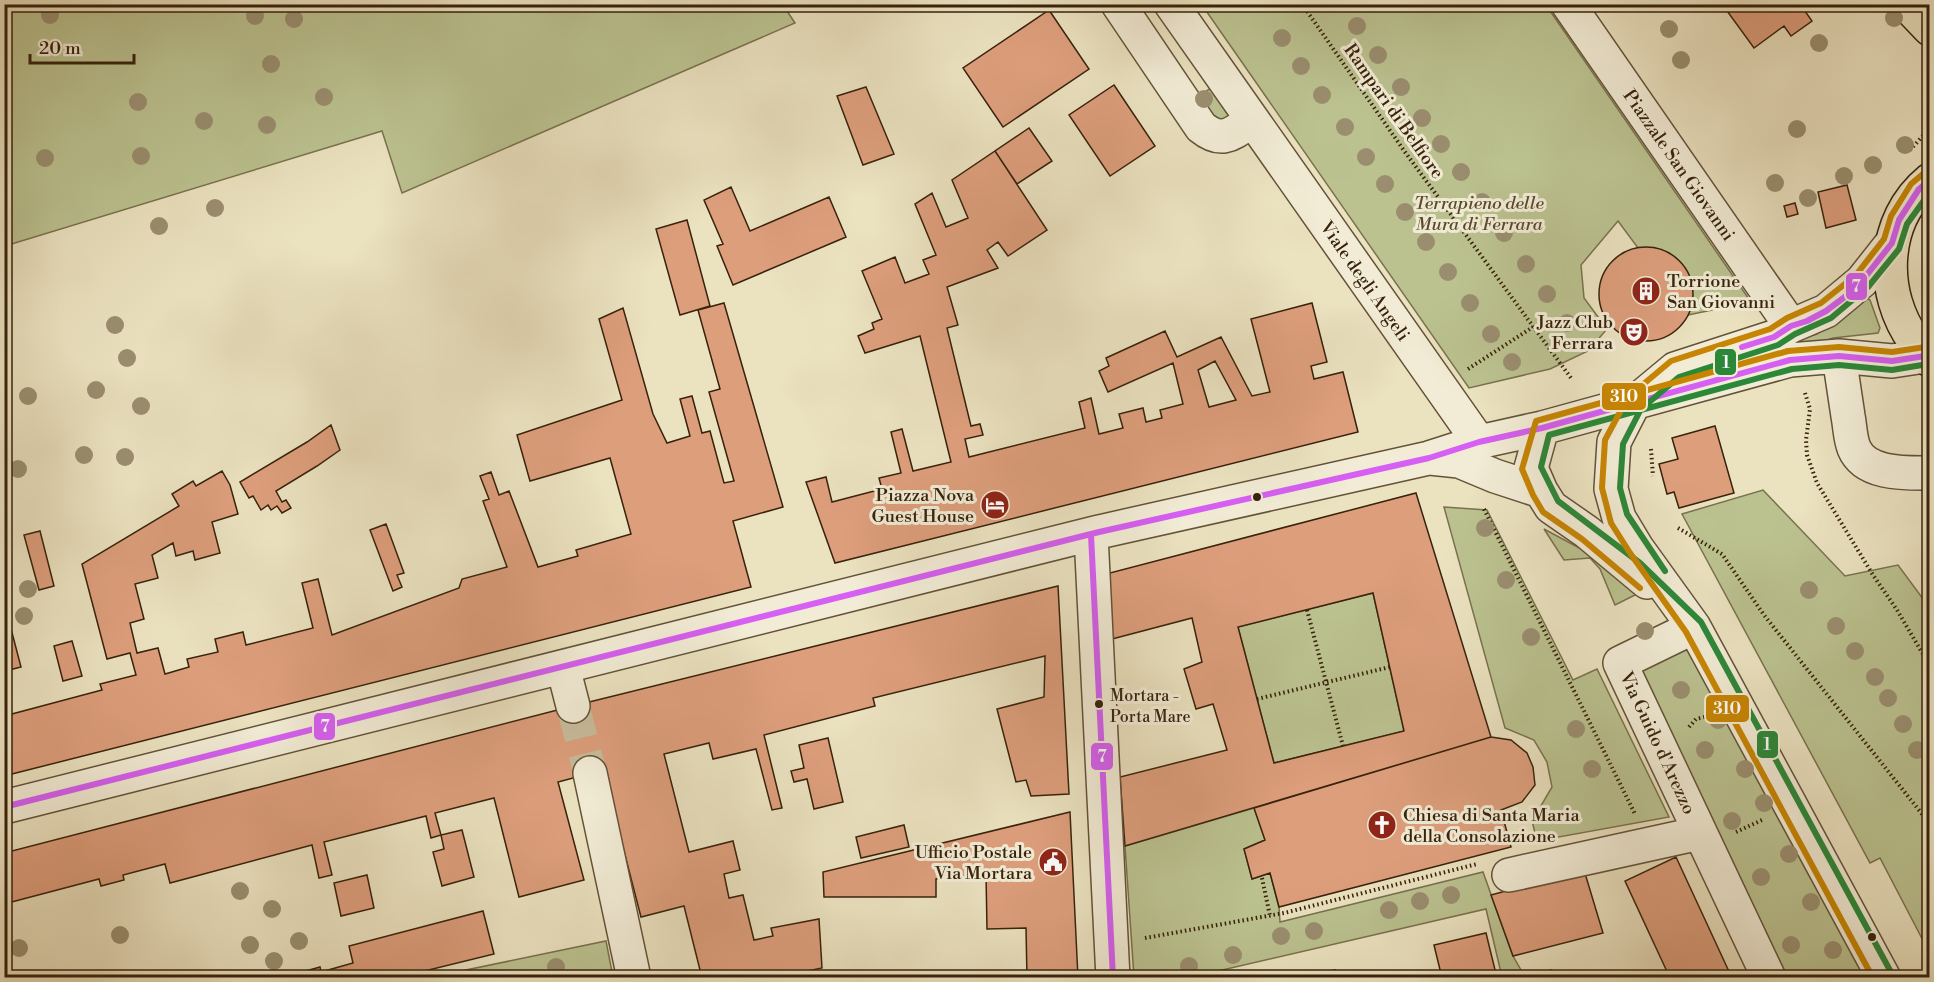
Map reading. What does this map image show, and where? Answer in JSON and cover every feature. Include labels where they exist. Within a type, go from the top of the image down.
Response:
[{"type":"main road","points":[[1906,4],[1929,29]]},
{"type":"main road","points":[[1927,358],[1903,326],[1893,301],[1890,279],[1892,243],[1899,220],[1919,189],[1929,180]]},
{"type":"street","points":[[1118,4],[1201,127],[1209,134],[1218,137],[1228,136],[1252,120]]},
{"type":"street","name":"Viale degli Angeli","points":[[1171,4],[1479,442]]},
{"type":"street","name":"Piazzale San Giovanni","points":[[1568,4],[1791,326]]},
{"type":"street","points":[[1884,978],[1694,627],[1637,548],[1619,518],[1611,489],[1614,442],[1634,403],[1675,369],[1774,336],[1826,311],[1862,281],[1892,243]]},
{"type":"street","points":[[4,807],[1090,535],[1429,458],[1479,442],[1542,428],[1790,360],[1841,369],[1927,358]]},
{"type":"street","points":[[1841,369],[1852,441],[1860,457],[1867,463],[1886,470],[1929,473]]},
{"type":"street","points":[[1542,428],[1531,468],[1551,507],[1635,570],[1694,627]]},
{"type":"street","points":[[1429,458],[1459,462],[1541,491]]},
{"type":"street","points":[[1090,535],[1113,962]]},
{"type":"street","name":"Via Guido d'Arezzo","points":[[1694,627],[1620,663],[1769,978]]},
{"type":"street","points":[[563,667],[573,706]]},
{"type":"street","points":[[590,773],[634,978]]},
{"type":"street","name":"Via Guido d'Arezzo","points":[[1509,875],[1700,833]]},
{"type":"path","name":"Rampari di Belfiore","points":[[1302,4],[1406,152],[1571,378]]},
{"type":"path","points":[[1485,358],[1533,327]]},
{"type":"path","points":[[1794,394],[1841,369]]},
{"type":"path","points":[[1652,440],[1653,476]]},
{"type":"path","points":[[1483,508],[1650,844]]},
{"type":"path","points":[[1678,528],[1722,554],[1764,615],[1929,824]]},
{"type":"path","points":[[1307,610],[1343,746]]},
{"type":"path","points":[[1257,699],[1390,667]]},
{"type":"path","points":[[1732,834],[1765,819]]},
{"type":"path","points":[[1113,962],[1130,941],[1270,916],[1502,858],[1509,875]]},
{"type":"path","points":[[1262,878],[1270,916]]},
{"type":"green space","points":[[5,5],[783,5],[795,23],[402,193],[382,131],[5,246]]},
{"type":"green space","name":"Terrapieno delle Mura di Ferrara","points":[[1202,5],[1546,5],[1751,302],[1688,315],[1691,288],[1689,276],[1683,266],[1675,258],[1665,253],[1638,248],[1618,221],[1581,265],[1584,298],[1607,329],[1588,351],[1550,369],[1469,388]]},
{"type":"green space","points":[[1217,84],[1244,126],[1228,136],[1185,105]]},
{"type":"green space","points":[[1865,297],[1870,300],[1880,328],[1878,333],[1833,338],[1798,350],[1792,341],[1817,334]]},
{"type":"green space","points":[[1763,490],[1845,576],[1898,565],[1929,607],[1929,952],[1880,858],[1870,863],[1682,514]]},
{"type":"green space","points":[[1444,507],[1487,510],[1573,680],[1597,669],[1669,817],[1537,841],[1532,821],[1552,787],[1547,762],[1534,740],[1505,728]]},
{"type":"green space","points":[[1544,529],[1611,565],[1641,592],[1615,605],[1600,569],[1590,558],[1564,560]]},
{"type":"green space","points":[[1373,593],[1404,731],[1274,763],[1238,627]]},
{"type":"green space","points":[[1692,645],[1873,977],[1784,977],[1634,673]]},
{"type":"green space","points":[[1254,808],[1265,840],[1244,849],[1252,879],[1270,873],[1279,907],[1280,922],[1483,872],[1513,956],[1525,977],[1502,977],[1486,909],[1192,977],[1134,977],[1125,846]]},
{"type":"green space","points":[[606,941],[613,977],[432,977]]},
{"type":"building","points":[[1722,4],[1800,4],[1812,21],[1791,36],[1784,26],[1754,48]]},
{"type":"building","points":[[1049,10],[1089,69],[1003,127],[963,68]]},
{"type":"building","points":[[1114,85],[1155,146],[1110,176],[1069,115]]},
{"type":"building","points":[[866,87],[894,154],[863,165],[837,96]]},
{"type":"building","points":[[1029,128],[1052,161],[1017,184],[995,151]]},
{"type":"building","points":[[995,151],[1047,230],[1008,256],[998,242],[987,250],[998,268],[947,287],[958,325],[947,328],[971,426],[980,424],[983,435],[965,439],[969,457],[1085,428],[1079,402],[1091,398],[1099,434],[1123,428],[1119,414],[1143,408],[1146,422],[1162,418],[1160,410],[1183,404],[1173,363],[1108,392],[1099,371],[1109,366],[1106,358],[1165,331],[1177,357],[1221,337],[1252,396],[1270,392],[1251,319],[1312,303],[1327,362],[1311,366],[1314,379],[1343,372],[1358,432],[835,563],[806,482],[826,477],[832,502],[882,489],[879,478],[901,473],[891,432],[902,429],[913,471],[951,462],[920,336],[865,353],[858,336],[874,329],[872,323],[882,319],[862,271],[895,257],[905,283],[929,274],[923,260],[936,255],[915,204],[932,193],[946,227],[968,218],[952,180]],"holes":[[[1215,361],[1236,400],[1209,407],[1198,370]]]},
{"type":"building","points":[[1847,185],[1856,220],[1826,228],[1818,192]]},
{"type":"building","points":[[731,187],[750,231],[829,197],[846,237],[733,285],[717,246],[723,244],[704,200]]},
{"type":"building","points":[[1795,203],[1798,214],[1787,217],[1784,206]]},
{"type":"building","points":[[687,220],[710,306],[680,315],[656,229]]},
{"type":"building","name":"Torrione San Giovanni","points":[[1646,247],[1664,251],[1679,261],[1689,276],[1693,294],[1689,312],[1679,327],[1664,337],[1646,341],[1628,337],[1613,327],[1603,312],[1599,294],[1603,276],[1613,261],[1628,251]]},
{"type":"building","points":[[724,303],[783,507],[733,521],[751,587],[4,776],[4,701],[8,715],[102,690],[100,684],[136,675],[130,653],[107,659],[82,564],[179,506],[172,494],[193,481],[196,486],[222,471],[230,485],[238,514],[212,522],[220,553],[195,560],[193,551],[176,556],[173,543],[152,555],[158,578],[135,584],[144,619],[130,623],[137,653],[158,648],[165,674],[189,667],[187,659],[218,652],[215,639],[243,632],[246,645],[313,628],[302,583],[318,579],[332,635],[459,588],[462,579],[507,567],[483,501],[489,499],[480,476],[491,472],[499,495],[509,491],[538,567],[578,556],[576,550],[631,534],[610,458],[530,481],[517,435],[622,400],[599,319],[623,308],[653,414],[667,443],[690,436],[680,399],[692,396],[702,433],[710,431],[724,483],[734,481],[709,392],[720,389],[698,310]]},
{"type":"building","points":[[331,425],[340,450],[276,491],[282,502],[286,500],[291,508],[282,513],[277,506],[271,510],[268,505],[261,510],[253,496],[249,498],[240,482]]},
{"type":"building","points":[[1715,426],[1734,493],[1679,508],[1674,492],[1667,494],[1659,464],[1678,459],[1672,438]]},
{"type":"building","points":[[1416,493],[1491,737],[1125,846],[1120,777],[1227,750],[1213,704],[1196,709],[1184,669],[1202,662],[1192,618],[1112,639],[1106,574]],"holes":[[[1373,593],[1404,731],[1274,763],[1238,627]]]},
{"type":"building","points":[[386,524],[404,573],[397,575],[402,587],[393,591],[370,530]]},
{"type":"building","points":[[40,531],[54,586],[39,590],[24,535]]},
{"type":"building","points":[[1058,586],[1069,794],[1031,796],[1026,780],[1016,782],[997,709],[1044,697],[1045,656],[873,698],[875,706],[764,735],[782,808],[772,810],[756,749],[713,759],[709,743],[664,754],[689,852],[733,841],[740,870],[724,874],[729,898],[743,895],[754,940],[773,936],[771,928],[819,919],[822,968],[774,978],[702,978],[684,906],[641,917],[603,770],[558,782],[584,880],[519,897],[494,798],[435,813],[441,835],[431,838],[426,816],[324,842],[332,875],[319,878],[312,845],[170,883],[165,864],[123,875],[124,880],[101,886],[99,879],[4,904],[4,853],[573,706]]},
{"type":"building","points":[[10,625],[21,667],[9,670],[4,657],[4,627]]},
{"type":"building","points":[[72,641],[82,676],[63,681],[54,646]]},
{"type":"building","name":"Chiesa di Santa Maria della Consolazione","points":[[1491,737],[1511,740],[1527,753],[1533,767],[1535,785],[1522,802],[1501,810],[1511,847],[1279,907],[1270,873],[1252,879],[1244,849],[1265,840],[1254,808]]},
{"type":"building","points":[[828,738],[843,802],[814,809],[807,779],[794,782],[791,771],[804,768],[799,745]]},
{"type":"building","points":[[1070,812],[1078,978],[1027,978],[1026,928],[987,929],[986,874],[936,879],[936,897],[824,897],[823,872]]},
{"type":"building","points":[[904,825],[909,847],[861,858],[856,837]]},
{"type":"building","points":[[462,830],[474,877],[442,886],[433,852],[444,849],[441,835]]},
{"type":"building","points":[[1676,857],[1732,978],[1670,978],[1625,881]]},
{"type":"building","points":[[1584,870],[1603,933],[1513,956],[1491,895]]},
{"type":"building","points":[[367,875],[374,908],[341,916],[334,883]]},
{"type":"building","points":[[483,911],[494,954],[396,978],[281,978],[320,967],[321,972],[353,963],[349,946]]},
{"type":"building","points":[[1486,933],[1497,978],[1442,978],[1434,945]]},
{"type":"building","points":[[1335,970],[1337,978],[1303,978]]},
{"type":"building","points":[[1551,970],[1553,978],[1525,978],[1525,977]]},
{"type":"building","points":[[272,971],[274,978],[249,978]]},
{"type":"tunnel","points":[[573,706],[590,773]]},
{"type":"transit line","name":"310","points":[[1873,978],[1686,632],[1611,523],[1602,488],[1605,440],[1628,397],[1671,361],[1770,329],[1787,318],[1821,303],[1856,275],[1884,239],[1891,216],[1911,184],[1924,173]]},
{"type":"transit line","name":"7","points":[[1742,347],[1774,337],[1791,326],[1807,321],[1826,311],[1846,296],[1862,281],[1892,243],[1899,220],[1919,189],[1930,180]]},
{"type":"transit line","name":"1","points":[[1665,571],[1627,514],[1620,488],[1623,444],[1641,409],[1679,377],[1778,345],[1795,334],[1831,318],[1868,287],[1899,249],[1907,224],[1930,192]]},
{"type":"transit line","name":"310","points":[[1640,588],[1582,539],[1543,512],[1522,469],[1536,421],[1788,351],[1839,347],[1892,352],[1930,348]]},
{"type":"transit line","name":"7","points":[[4,807],[1099,532],[1429,458],[1479,442],[1542,428],[1790,360],[1839,356],[1892,361],[1925,356],[1930,360]]},
{"type":"transit line","name":"1","points":[[1892,974],[1701,622],[1640,563],[1558,501],[1541,467],[1549,435],[1792,369],[1839,365],[1892,370],[1922,365],[1924,367]]},
{"type":"transit line","name":"7","points":[[1091,535],[1113,978]]},
{"type":"place","name":"Torrione San Giovanni","points":[[1646,291]]},
{"type":"place","name":"Jazz Club Ferrara","points":[[1634,332]]},
{"type":"place","name":"Piazza Nova Guest House","points":[[995,505]]},
{"type":"place","name":"Mortara - Porta Mare","points":[[1099,704]]},
{"type":"place","name":"Chiesa di Santa Maria della Consolazione","points":[[1382,825]]},
{"type":"place","name":"Ufficio Postale Via Mortara","points":[[1053,862]]}]
